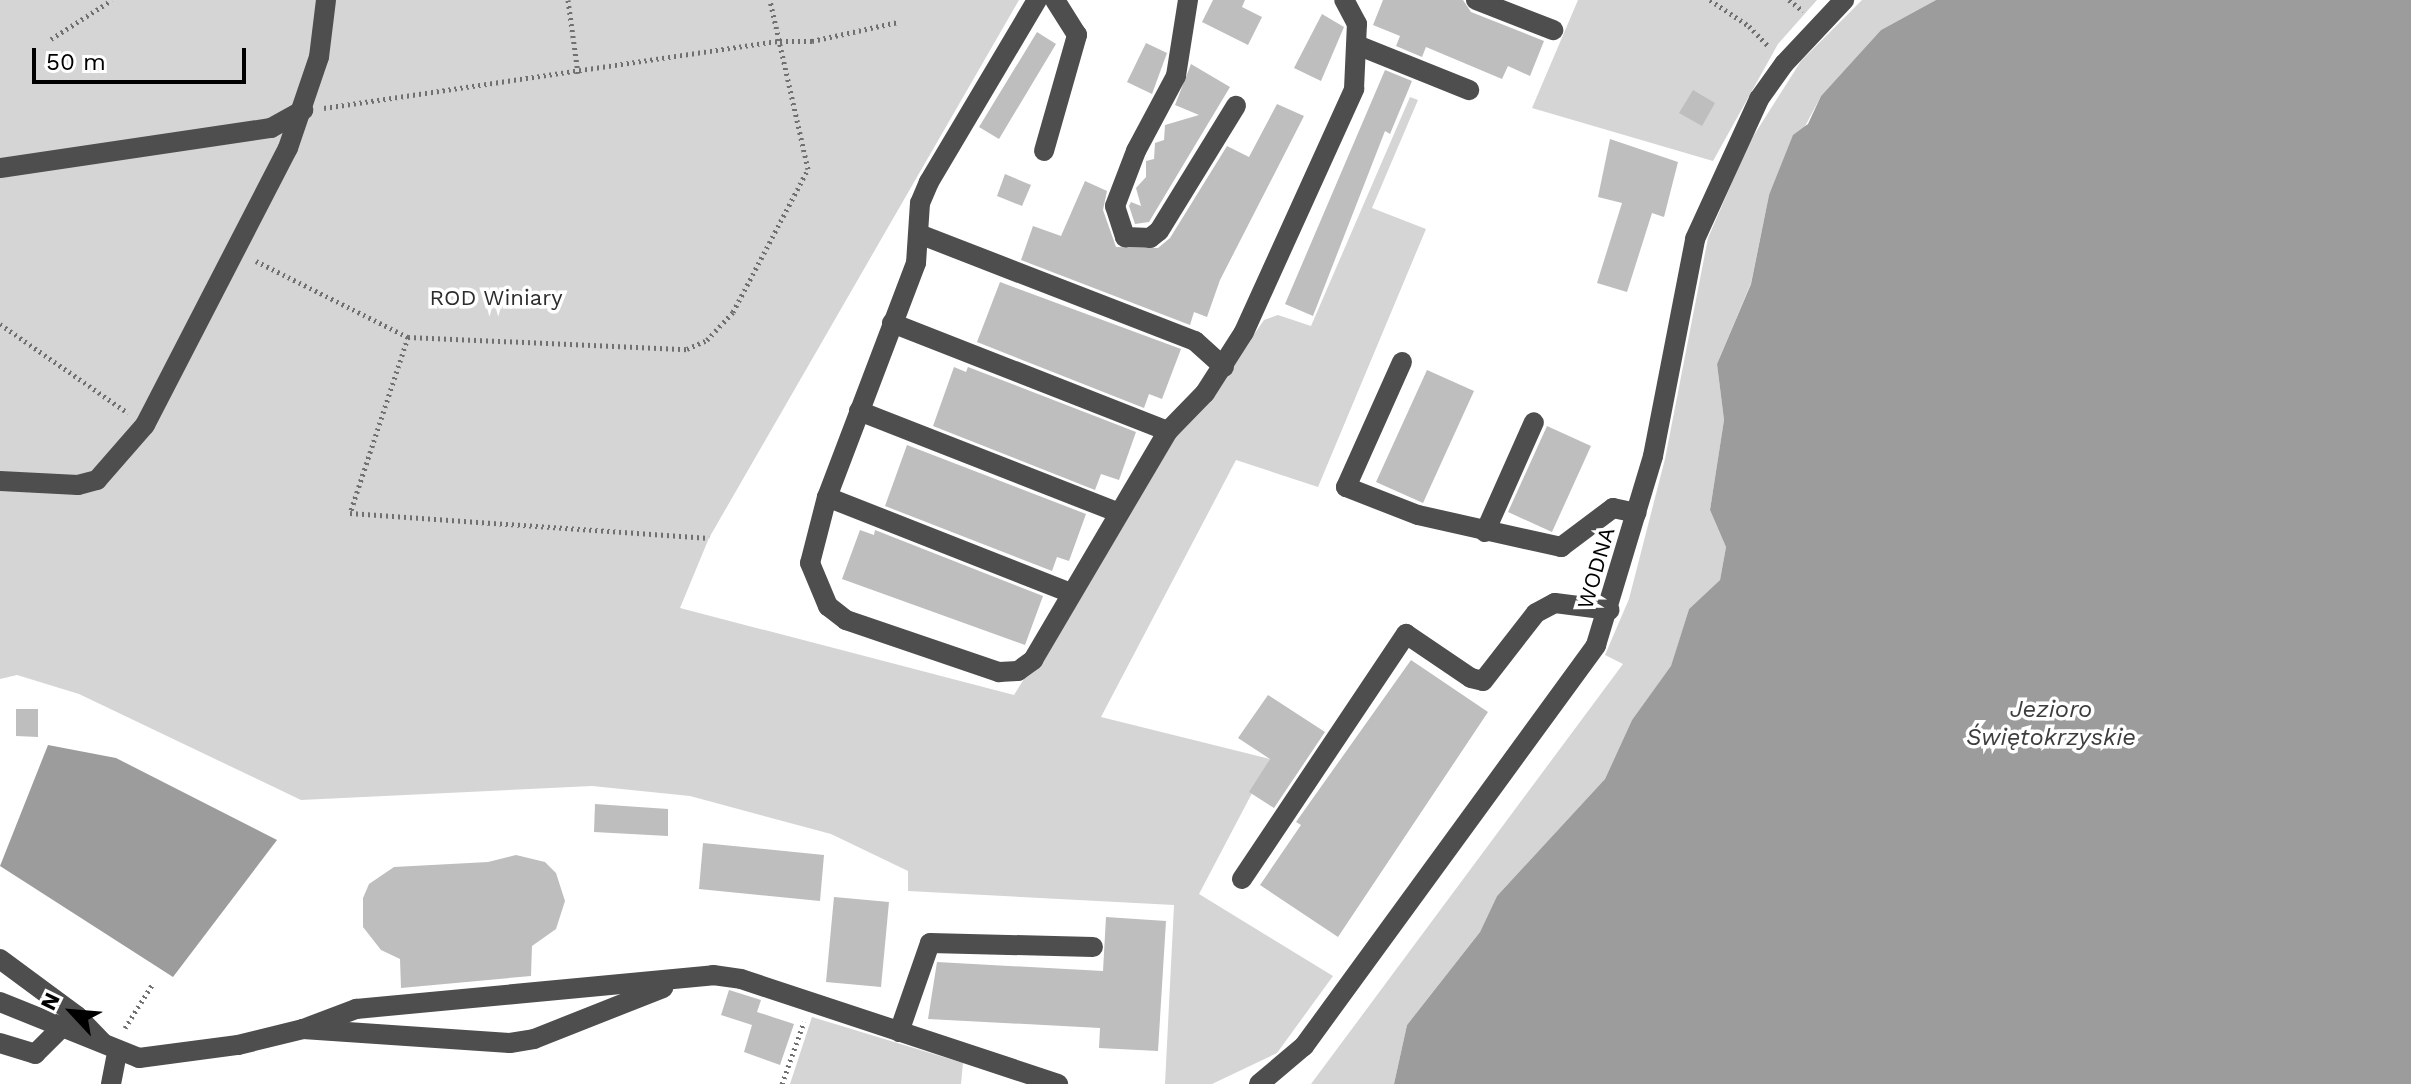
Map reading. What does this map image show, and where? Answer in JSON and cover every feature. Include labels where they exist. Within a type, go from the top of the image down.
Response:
[{"type":"street","points":[[0,481],[78,485],[97,480],[145,425],[237,251],[303,110],[319,57],[326,0]]},
{"type":"street","points":[[1037,0],[929,182],[920,203],[916,263],[827,497],[810,563],[828,606],[846,620],[999,672],[1018,671],[1033,660],[1168,431],[1224,367],[1301,213],[1354,89],[1357,24],[1344,0]]},
{"type":"street","points":[[1044,151],[1077,35],[1055,0]]},
{"type":"street","points":[[1188,0],[1176,76],[1136,151],[1115,206],[1125,237],[1150,238],[1159,231],[1236,106]]},
{"type":"street","points":[[1476,0],[1553,30]]},
{"type":"street","name":"WODNA","points":[[1259,1084],[1304,1046],[1596,645],[1610,610],[1653,456],[1695,239],[1739,137],[1784,64],[1844,0]]},
{"type":"street","points":[[1357,45],[1469,90]]},
{"type":"street","points":[[0,168],[271,128],[303,110]]},
{"type":"street","points":[[919,234],[1195,341],[1224,367]]},
{"type":"street","points":[[892,323],[1168,431]]},
{"type":"street","points":[[1402,362],[1346,487],[1485,532],[1561,547],[1613,508],[1636,513]]},
{"type":"street","points":[[859,411],[1119,513]]},
{"type":"street","points":[[1485,532],[1534,422]]},
{"type":"street","points":[[827,497],[1071,593]]},
{"type":"street","points":[[1242,879],[1406,634],[1471,678],[1483,681],[1536,613],[1555,603],[1610,610]]},
{"type":"street","points":[[899,1032],[930,943],[1093,947]]},
{"type":"street","points":[[0,959],[77,1016],[114,1051]]},
{"type":"street","points":[[0,1002],[114,1051],[139,1058],[176,1055],[303,1029],[356,1009],[686,980],[713,975],[741,979],[1058,1084]]},
{"type":"street","points":[[303,1029],[510,1043],[534,1039],[686,980]]},
{"type":"street","points":[[0,1043],[35,1054],[61,1028]]},
{"type":"street","points":[[111,1084],[114,1051]]},
{"type":"path","points":[[51,39],[112,0]]},
{"type":"path","points":[[568,0],[578,73]]},
{"type":"path","points":[[237,251],[408,337],[687,349],[707,340],[733,312],[808,169],[770,0]]},
{"type":"path","points":[[1710,0],[1749,26],[1784,64]]},
{"type":"path","points":[[303,110],[578,73],[780,41],[812,41],[898,22]]},
{"type":"path","points":[[0,324],[145,425]]},
{"type":"path","points":[[408,337],[350,513],[709,538]]},
{"type":"path","points":[[133,1014],[152,985]]},
{"type":"path","points":[[782,1084],[810,1002]]},
{"type":"green space","name":"ROD Winiary","points":[[0,0],[1019,0],[709,538],[680,608],[1014,695],[1174,437],[1212,395],[1264,320],[1278,315],[1311,326],[1410,97],[1418,100],[1372,208],[1426,229],[1318,487],[1236,460],[1101,717],[1270,759],[1199,894],[1333,976],[1277,1053],[1212,1084],[1165,1084],[1174,905],[908,891],[908,871],[831,834],[690,796],[592,786],[301,800],[79,694],[17,675],[0,679]]},
{"type":"green space","points":[[1578,0],[1817,0],[1778,44],[1713,161],[1532,108]]},
{"type":"green space","points":[[1862,0],[1936,0],[1881,30],[1821,96],[1769,195],[1751,283],[1717,364],[1724,420],[1710,510],[1726,547],[1720,580],[1689,609],[1671,667],[1632,720],[1605,779],[1497,896],[1480,932],[1407,1025],[1394,1084],[1311,1084],[1623,664],[1605,655],[1629,599],[1665,459],[1708,238],[1749,143],[1801,61]]},
{"type":"green space","points":[[812,1017],[963,1063],[961,1084],[790,1084]]},
{"type":"water","name":"Jezioro Świętokrzyskie","points":[[1936,0],[2411,0],[2411,1084],[1394,1084],[1407,1025],[1480,932],[1497,896],[1605,779],[1632,720],[1671,666],[1689,609],[1720,580],[1726,547],[1710,510],[1724,420],[1717,364],[1751,284],[1769,195],[1793,135],[1808,124],[1821,96],[1881,30]]},
{"type":"water","points":[[48,745],[116,758],[277,840],[173,977],[0,866]]},
{"type":"building","points":[[1213,0],[1245,0],[1242,7],[1262,17],[1248,45],[1202,22]]},
{"type":"building","points":[[1383,0],[1463,0],[1471,12],[1544,41],[1530,76],[1508,66],[1502,79],[1426,47],[1422,57],[1396,46],[1400,36],[1373,25]]},
{"type":"building","points":[[1322,14],[1344,27],[1321,81],[1294,68]]},
{"type":"building","points":[[1037,32],[1056,44],[999,139],[979,127]]},
{"type":"building","points":[[1146,43],[1167,53],[1152,94],[1127,82]]},
{"type":"building","points":[[1191,64],[1230,87],[1149,222],[1135,224],[1129,206],[1131,202],[1141,206],[1136,188],[1146,177],[1146,161],[1154,159],[1155,143],[1164,140],[1165,125],[1199,115],[1175,105]]},
{"type":"building","points":[[1385,70],[1412,81],[1390,134],[1385,131],[1313,316],[1285,304]]},
{"type":"building","points":[[1693,90],[1715,103],[1702,126],[1679,113]]},
{"type":"building","points":[[1277,104],[1304,116],[1220,280],[1207,317],[1194,312],[1190,325],[1021,260],[1033,226],[1061,236],[1085,181],[1107,191],[1103,210],[1116,247],[1158,248],[1170,238],[1227,146],[1249,157]]},
{"type":"building","points":[[1610,139],[1678,162],[1664,217],[1652,213],[1627,292],[1597,283],[1622,203],[1598,197]]},
{"type":"building","points":[[1005,174],[1031,185],[1022,206],[997,196]]},
{"type":"building","points":[[1000,282],[1181,349],[1162,399],[1149,394],[1144,408],[977,342]]},
{"type":"building","points":[[954,367],[966,372],[968,367],[1136,432],[1119,480],[1101,474],[1095,490],[933,426]]},
{"type":"building","points":[[1427,370],[1474,391],[1423,503],[1376,482]]},
{"type":"building","points":[[1547,426],[1591,446],[1552,532],[1508,512]]},
{"type":"building","points":[[907,445],[1086,514],[1069,561],[1057,557],[1052,571],[885,506]]},
{"type":"building","points":[[860,530],[874,535],[875,530],[1043,596],[1025,645],[842,579]]},
{"type":"building","points":[[1411,660],[1488,712],[1338,937],[1260,885],[1301,825],[1296,822]]},
{"type":"building","points":[[1268,695],[1325,732],[1274,808],[1249,792],[1270,759],[1238,738]]},
{"type":"building","points":[[16,709],[38,709],[38,737],[16,736]]},
{"type":"building","points":[[595,804],[668,809],[668,836],[594,832]]},
{"type":"building","points":[[703,843],[824,855],[820,901],[699,889]]},
{"type":"building","points":[[516,855],[545,862],[556,873],[565,901],[556,929],[532,946],[531,976],[401,988],[400,959],[381,950],[363,927],[363,898],[369,884],[394,867],[488,862]]},
{"type":"building","points":[[834,897],[889,902],[881,987],[826,982]]},
{"type":"building","points":[[1106,917],[1166,921],[1158,1051],[1099,1048],[1100,1028],[928,1019],[937,962],[1103,971]]},
{"type":"building","points":[[729,990],[761,1000],[757,1012],[794,1024],[780,1065],[744,1052],[752,1025],[721,1015]]}]
